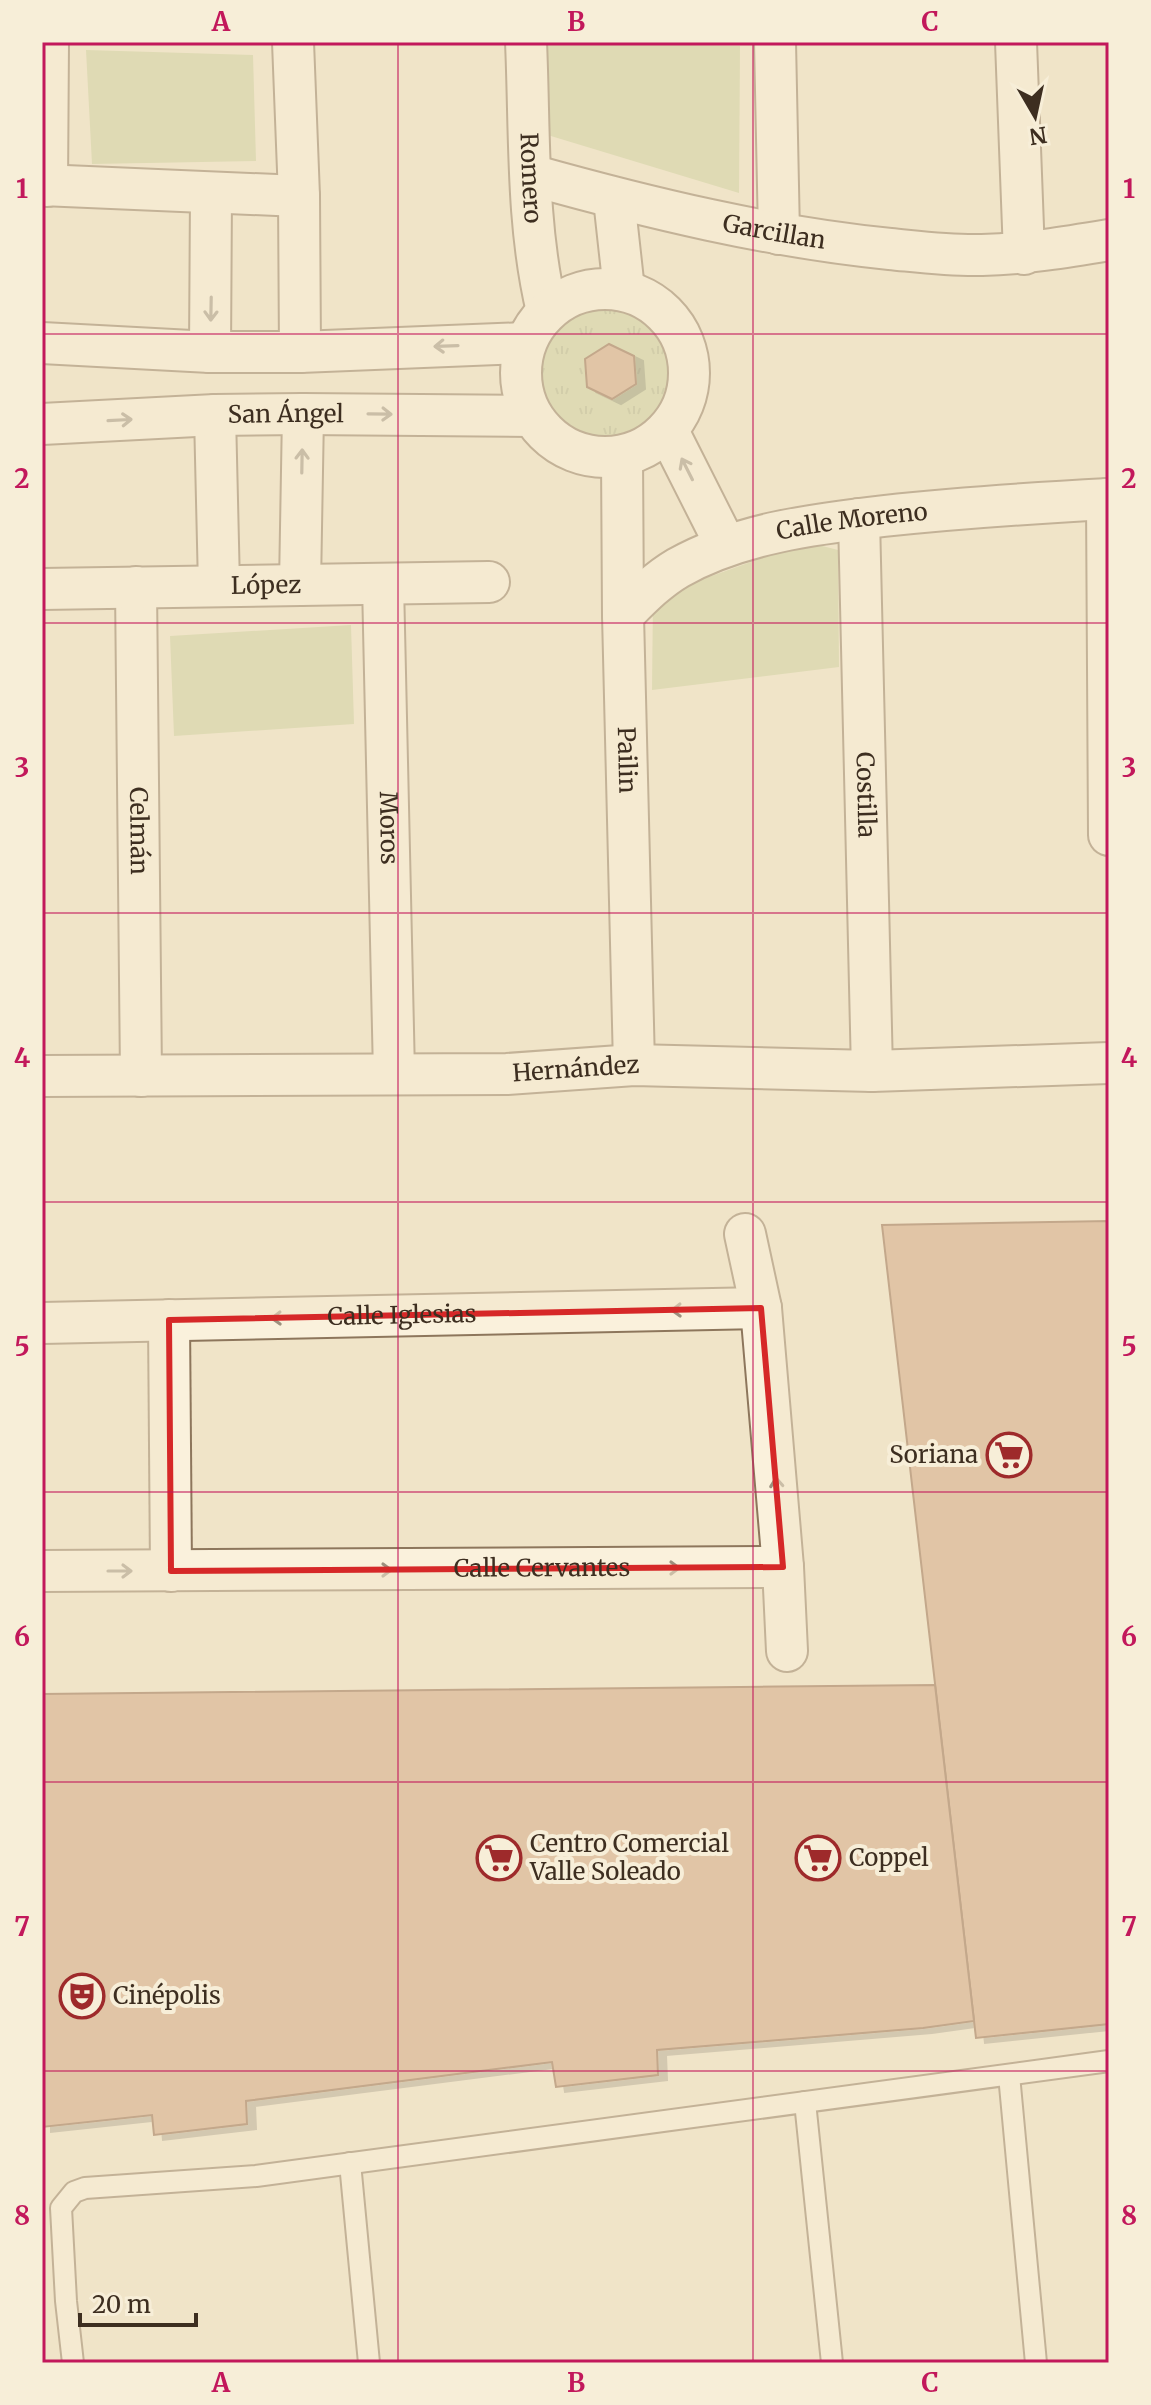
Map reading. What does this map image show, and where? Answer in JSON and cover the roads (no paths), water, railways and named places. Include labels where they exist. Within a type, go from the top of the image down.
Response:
[{"type":"street","points":[[48,42],[44,185],[299,196]]},
{"type":"street","points":[[293,42],[299,196],[300,352]]},
{"type":"street","name":"Romero","points":[[526,42],[533,234],[547,311]]},
{"type":"street","points":[[775,42],[779,234]]},
{"type":"street","points":[[1016,42],[1024,254]]},
{"type":"street","name":"Garcillan","points":[[531,175],[614,199],[779,234],[856,246],[950,255],[1024,254],[1109,240]]},
{"type":"street","points":[[210,352],[211,194]]},
{"type":"street","points":[[614,199],[624,290]]},
{"type":"street","points":[[596,288],[624,290],[648,300],[668,315],[682,336],[690,360],[690,386],[682,410],[668,431],[647,447],[622,456],[595,457],[570,450],[548,435],[531,416],[521,382],[524,343],[547,311],[570,296],[596,288]]},
{"type":"street","points":[[42,343],[210,352],[300,352],[524,343]]},
{"type":"street","points":[[300,585],[303,414]]},
{"type":"street","points":[[215,415],[219,586]]},
{"type":"street","name":"San Ángel","points":[[42,424],[215,415],[531,416]]},
{"type":"street","points":[[668,431],[726,546]]},
{"type":"street","name":"Pailin","points":[[622,456],[634,1065]]},
{"type":"street","points":[[1108,499],[1109,835]]},
{"type":"street","name":"Calle Moreno","points":[[623,615],[649,588],[679,568],[726,546],[800,527],[977,506],[1108,499]]},
{"type":"street","name":"Costilla","points":[[859,519],[872,1071]]},
{"type":"street","name":"López","points":[[42,589],[489,582]]},
{"type":"street","name":"Moros","points":[[383,584],[394,1074]]},
{"type":"street","name":"Celmán","points":[[136,587],[141,1076]]},
{"type":"street","name":"Hernández","points":[[42,1076],[507,1074],[634,1065],[872,1071],[1109,1063]]},
{"type":"street","points":[[745,1234],[761,1308],[787,1651]]},
{"type":"street","name":"Calle Iglesias","points":[[42,1323],[761,1308]]},
{"type":"street","points":[[169,1320],[171,1571]]},
{"type":"street","name":"Calle Cervantes","points":[[42,1571],[783,1567]]},
{"type":"lane","points":[[73,2363],[61,2208],[74,2192],[85,2188],[256,2176],[1109,2061]]},
{"type":"lane","points":[[1009,2075],[1036,2363]]},
{"type":"lane","points":[[805,2102],[832,2363]]},
{"type":"lane","points":[[350,2163],[369,2363]]},
{"type":"place","name":"Soriana","points":[[1009,1455]]},
{"type":"place","name":"Centro Comercial Valle Soleado","points":[[499,1858]]},
{"type":"place","name":"Coppel","points":[[818,1858]]},
{"type":"place","name":"Cinépolis","points":[[82,1996]]}]
